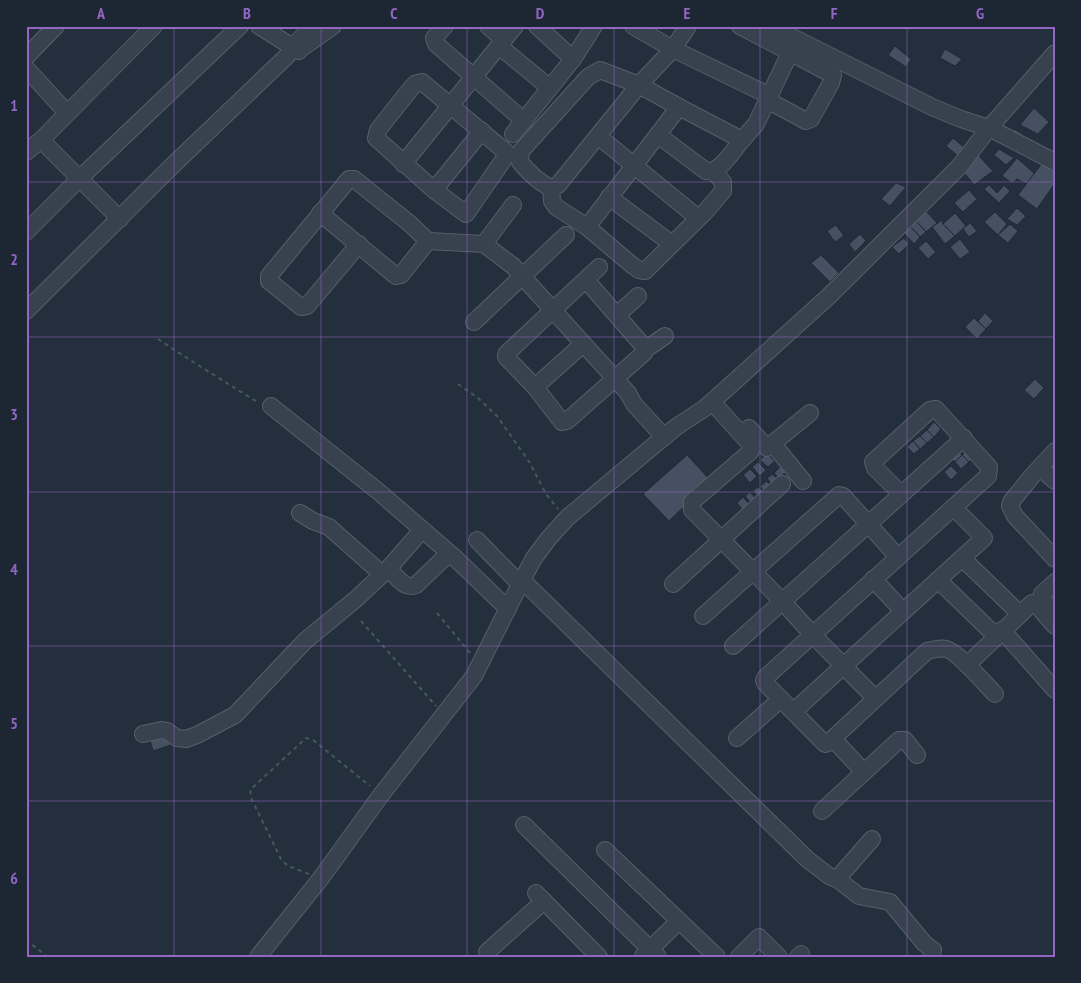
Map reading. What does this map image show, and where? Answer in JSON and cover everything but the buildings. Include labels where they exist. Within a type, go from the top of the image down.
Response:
[{"type":"street","points":[[26,57],[56,26]]},
{"type":"street","points":[[26,152],[41,140],[154,26]]},
{"type":"street","points":[[26,232],[240,26]]},
{"type":"street","points":[[259,26],[293,51]]},
{"type":"street","points":[[26,310],[173,165],[293,51],[313,26]]},
{"type":"street","points":[[293,51],[333,26]]},
{"type":"street","points":[[445,26],[434,40],[524,121]]},
{"type":"street","points":[[488,26],[502,43],[550,88]]},
{"type":"street","points":[[403,164],[515,26]]},
{"type":"street","points":[[537,26],[573,59]]},
{"type":"street","points":[[513,134],[573,59],[594,26]]},
{"type":"street","points":[[634,26],[673,49],[769,98],[809,121],[832,83],[833,77],[793,46],[774,27]]},
{"type":"street","points":[[551,188],[558,185],[639,85],[673,49],[688,26]]},
{"type":"street","points":[[740,26],[793,46],[961,119],[989,128],[1055,162]]},
{"type":"street","points":[[658,135],[706,171],[713,171],[718,168],[756,124],[793,46]]},
{"type":"street","points":[[258,957],[321,878],[381,795],[474,676],[534,558],[549,538],[567,518],[664,437],[712,401],[828,297],[959,167],[989,128],[1055,53]]},
{"type":"street","points":[[26,68],[67,114]]},
{"type":"street","points":[[551,188],[534,178],[520,162],[521,151],[588,76],[596,71],[600,70],[639,85],[742,140]]},
{"type":"street","points":[[422,82],[482,131],[503,148],[506,156],[466,214],[403,164],[375,136],[415,84],[422,82]]},
{"type":"street","points":[[587,227],[679,107]]},
{"type":"street","points":[[434,190],[482,131]]},
{"type":"street","points":[[598,136],[698,218]]},
{"type":"street","points":[[41,140],[120,219]]},
{"type":"street","points":[[551,188],[552,201],[556,207],[587,227],[641,271],[646,270],[723,192],[723,182],[713,171]]},
{"type":"street","points":[[359,244],[307,306],[300,307],[270,282],[268,278],[349,179],[354,179],[409,223],[428,242],[484,244],[501,258],[612,380],[629,402],[634,404],[664,437]]},
{"type":"street","points":[[609,197],[672,244]]},
{"type":"street","points":[[484,244],[513,205]]},
{"type":"street","points":[[320,213],[398,276],[401,275],[428,242]]},
{"type":"street","points":[[474,322],[566,235]]},
{"type":"street","points":[[599,267],[506,354],[506,357],[562,422],[567,421],[644,353],[646,349],[665,336]]},
{"type":"street","points":[[586,280],[646,349]]},
{"type":"street","points":[[617,315],[638,296]]},
{"type":"street","points":[[534,388],[580,347]]},
{"type":"street","points":[[712,401],[767,448],[810,412]]},
{"type":"street","points":[[712,401],[747,454],[691,504],[694,514],[783,602],[875,698]]},
{"type":"street","points":[[270,406],[366,480],[454,557],[508,608]]},
{"type":"street","points":[[901,494],[875,468],[873,462],[933,408],[964,438],[989,467],[990,472],[988,476],[812,634],[764,680],[765,683],[822,742],[828,743],[927,651],[938,648],[948,649],[967,665],[995,694]]},
{"type":"street","points":[[733,646],[964,438]]},
{"type":"street","points":[[773,444],[804,481]]},
{"type":"street","points":[[1055,451],[1011,502],[1010,506],[1015,516],[1055,559]]},
{"type":"street","points":[[1040,468],[1055,481]]},
{"type":"street","points":[[673,584],[782,484]]},
{"type":"street","points":[[703,616],[839,495],[843,496],[898,557]]},
{"type":"street","points":[[794,711],[984,538],[953,507]]},
{"type":"street","points":[[300,513],[328,527],[385,571],[394,573],[407,586],[412,587],[416,585],[444,558],[454,557]]},
{"type":"street","points":[[143,734],[162,730],[177,738],[186,739],[234,715],[305,641],[356,599],[385,571],[422,530]]},
{"type":"street","points":[[477,540],[749,801],[793,847],[821,870],[838,879],[859,896],[890,902],[924,943],[933,950],[931,957]]},
{"type":"street","points":[[962,558],[1020,614]]},
{"type":"street","points":[[873,579],[903,610]]},
{"type":"street","points":[[938,580],[999,633],[1055,690]]},
{"type":"street","points":[[1055,582],[1042,594],[1042,598],[1055,613]]},
{"type":"street","points":[[967,665],[1032,603],[1036,604],[1055,626]]},
{"type":"street","points":[[737,738],[781,698]]},
{"type":"street","points":[[833,739],[864,772]]},
{"type":"street","points":[[822,811],[899,740],[905,740],[918,755]]},
{"type":"street","points":[[524,825],[650,954],[679,921]]},
{"type":"street","points":[[838,879],[872,839]]},
{"type":"street","points":[[605,850],[621,857],[679,921],[716,957]]},
{"type":"street","points":[[487,952],[540,897],[599,957]]},
{"type":"street","points":[[739,957],[759,936],[779,957]]},
{"type":"path","points":[[158,339],[261,404],[270,406]]},
{"type":"path","points":[[458,384],[478,398],[497,416],[530,463],[546,494],[567,518]]},
{"type":"path","points":[[437,613],[481,665]]},
{"type":"path","points":[[361,620],[444,715]]},
{"type":"path","points":[[321,878],[288,866],[281,859],[252,800],[250,790],[306,738],[310,738],[381,795]]},
{"type":"path","points":[[26,940],[48,957]]}]
